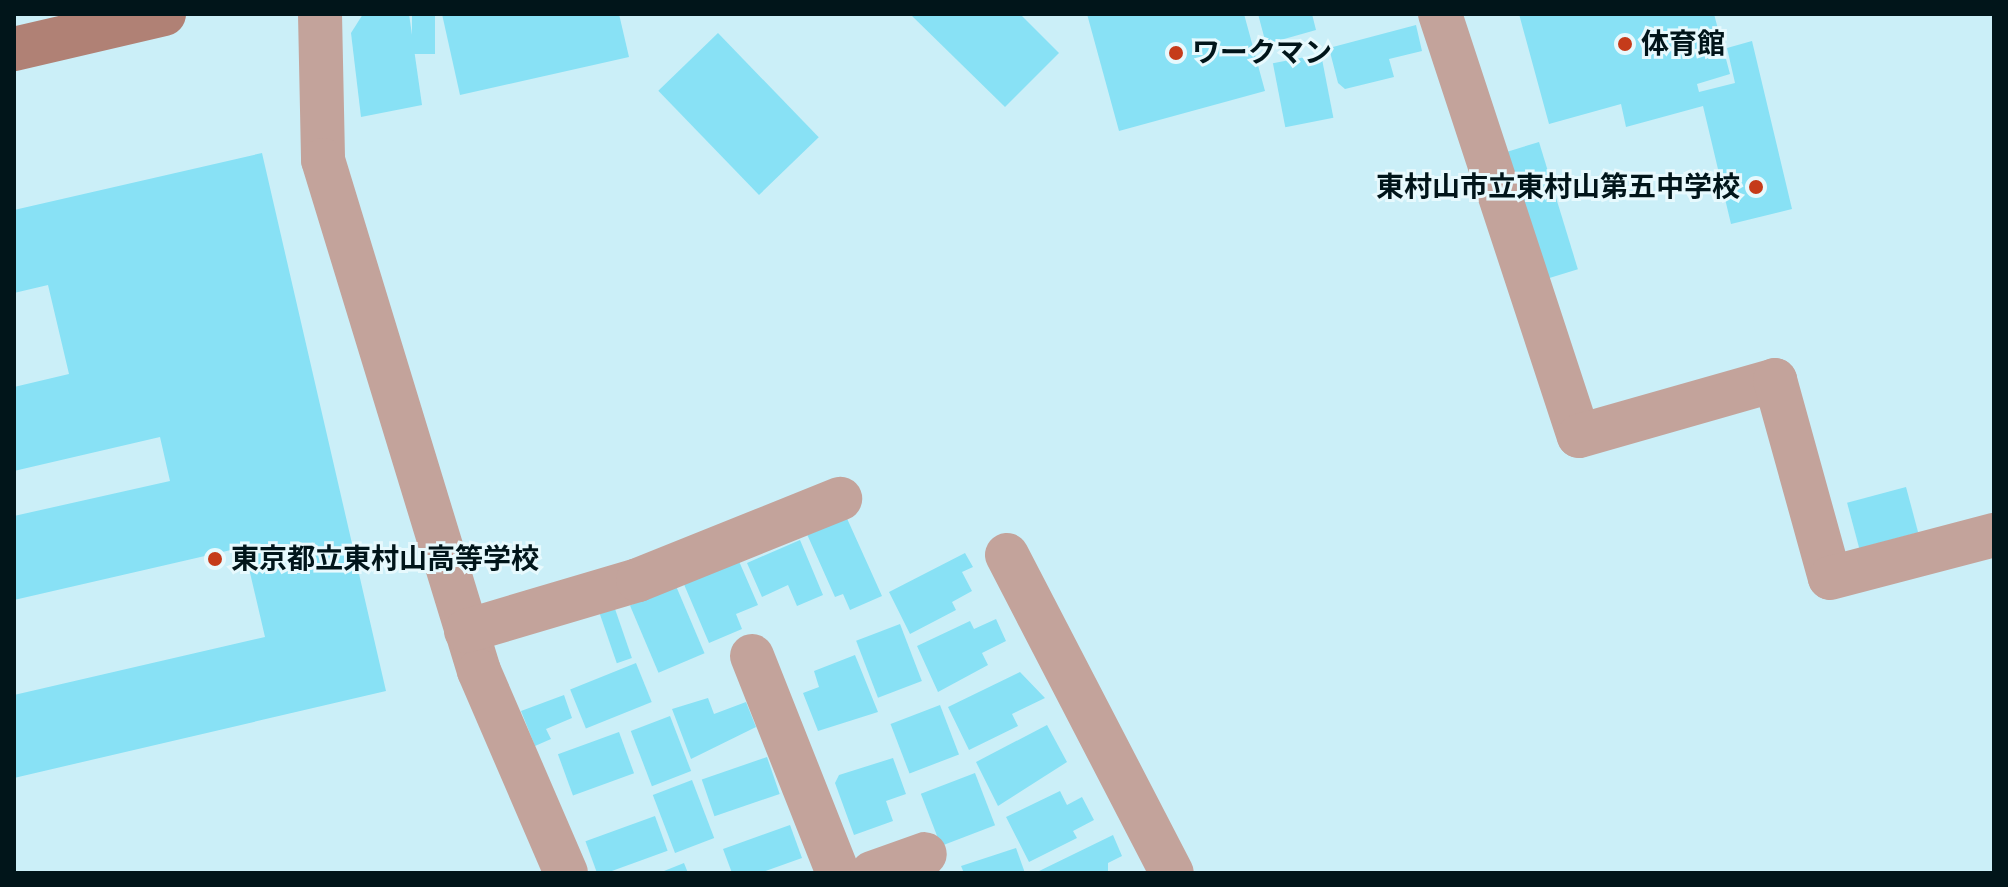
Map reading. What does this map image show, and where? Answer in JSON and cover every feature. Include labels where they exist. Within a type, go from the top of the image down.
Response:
[{"type":"street","points":[[14,49],[164,14]]},
{"type":"street","points":[[320,14],[323,160],[466,631],[566,873]]},
{"type":"street","points":[[1440,14],[1579,436],[1775,380],[1830,578],[1994,535]]},
{"type":"street","points":[[466,631],[638,580],[840,499]]},
{"type":"street","points":[[1007,555],[1172,873]]},
{"type":"street","points":[[752,656],[838,873]]},
{"type":"street","points":[[872,873],[925,854]]},
{"type":"building","points":[[363,14],[409,14],[422,105],[361,117],[351,33]]},
{"type":"building","points":[[412,14],[435,14],[435,54],[412,54]]},
{"type":"building","points":[[442,14],[619,14],[629,57],[460,95]]},
{"type":"building","points":[[910,14],[1020,14],[1059,53],[1005,107]]},
{"type":"building","name":"ワークマン","points":[[1087,14],[1244,14],[1265,91],[1119,131]]},
{"type":"building","points":[[1258,14],[1312,14],[1316,30],[1266,44]]},
{"type":"building","points":[[1519,14],[1714,14],[1730,74],[1697,84],[1699,92],[1735,83],[1727,48],[1752,41],[1792,209],[1731,224],[1703,106],[1626,127],[1621,104],[1549,124]]},
{"type":"building","points":[[1416,25],[1422,51],[1389,59],[1394,77],[1345,89],[1338,83],[1329,48]]},
{"type":"building","points":[[718,33],[819,137],[759,195],[658,91]]},
{"type":"building","points":[[1321,54],[1333,118],[1285,127],[1273,63]]},
{"type":"building","points":[[1539,142],[1578,269],[1545,279],[1506,152]]},
{"type":"building","points":[[262,153],[386,691],[14,778],[14,695],[265,637],[244,547],[14,600],[14,516],[170,481],[160,437],[14,471],[14,387],[69,374],[48,285],[14,293],[14,210]]},
{"type":"building","points":[[1906,487],[1918,532],[1859,548],[1847,503]]},
{"type":"building","points":[[845,514],[882,596],[850,610],[843,594],[835,597],[806,532]]},
{"type":"building","points":[[800,540],[823,595],[797,606],[788,585],[762,597],[747,563]]},
{"type":"building","points":[[965,553],[973,567],[962,572],[972,591],[952,602],[956,610],[910,634],[889,592]]},
{"type":"building","points":[[738,559],[758,605],[736,614],[742,629],[709,643],[683,582]]},
{"type":"building","points":[[676,586],[705,653],[658,673],[630,606]]},
{"type":"building","points":[[614,606],[632,658],[617,663],[599,611]]},
{"type":"building","points":[[996,619],[1006,641],[982,653],[988,665],[938,692],[917,646],[970,621],[974,629]]},
{"type":"building","points":[[900,624],[922,681],[878,698],[856,641]]},
{"type":"building","points":[[855,655],[878,712],[818,731],[803,693],[819,687],[814,671]]},
{"type":"building","points":[[636,663],[652,702],[586,729],[570,690]]},
{"type":"building","points":[[1020,672],[1045,698],[1012,714],[1018,726],[969,750],[948,707]]},
{"type":"building","points":[[564,695],[572,718],[546,729],[551,739],[535,746],[521,711]]},
{"type":"building","points":[[708,698],[714,714],[746,702],[756,727],[691,759],[672,709]]},
{"type":"building","points":[[940,705],[959,754],[910,773],[891,724]]},
{"type":"building","points":[[670,716],[691,771],[652,786],[631,731]]},
{"type":"building","points":[[1047,725],[1067,762],[998,806],[976,762]]},
{"type":"building","points":[[619,732],[634,773],[573,796],[558,754]]},
{"type":"building","points":[[767,757],[780,794],[714,816],[702,779]]},
{"type":"building","points":[[893,758],[906,794],[886,801],[893,821],[854,835],[835,783],[839,775]]},
{"type":"building","points":[[975,773],[995,825],[941,846],[921,794]]},
{"type":"building","points":[[692,780],[714,838],[675,853],[653,795]]},
{"type":"building","points":[[1060,791],[1067,805],[1082,797],[1094,820],[1073,831],[1077,838],[1029,862],[1006,817]]},
{"type":"building","points":[[655,816],[668,851],[607,873],[597,873],[585,841]]},
{"type":"building","points":[[790,825],[802,858],[760,873],[732,873],[723,849]]},
{"type":"building","points":[[1113,835],[1122,856],[1108,863],[1108,873],[1035,873]]},
{"type":"building","points":[[1016,848],[1025,873],[964,873],[961,866]]},
{"type":"building","points":[[684,863],[688,873],[659,873]]},
{"type":"place","name":"体育館","points":[[1625,44]]},
{"type":"place","name":"ワークマン","points":[[1176,53]]},
{"type":"place","name":"東村山市立東村山第五中学校","points":[[1756,187]]},
{"type":"place","name":"東京都立東村山高等学校","points":[[215,559]]}]
